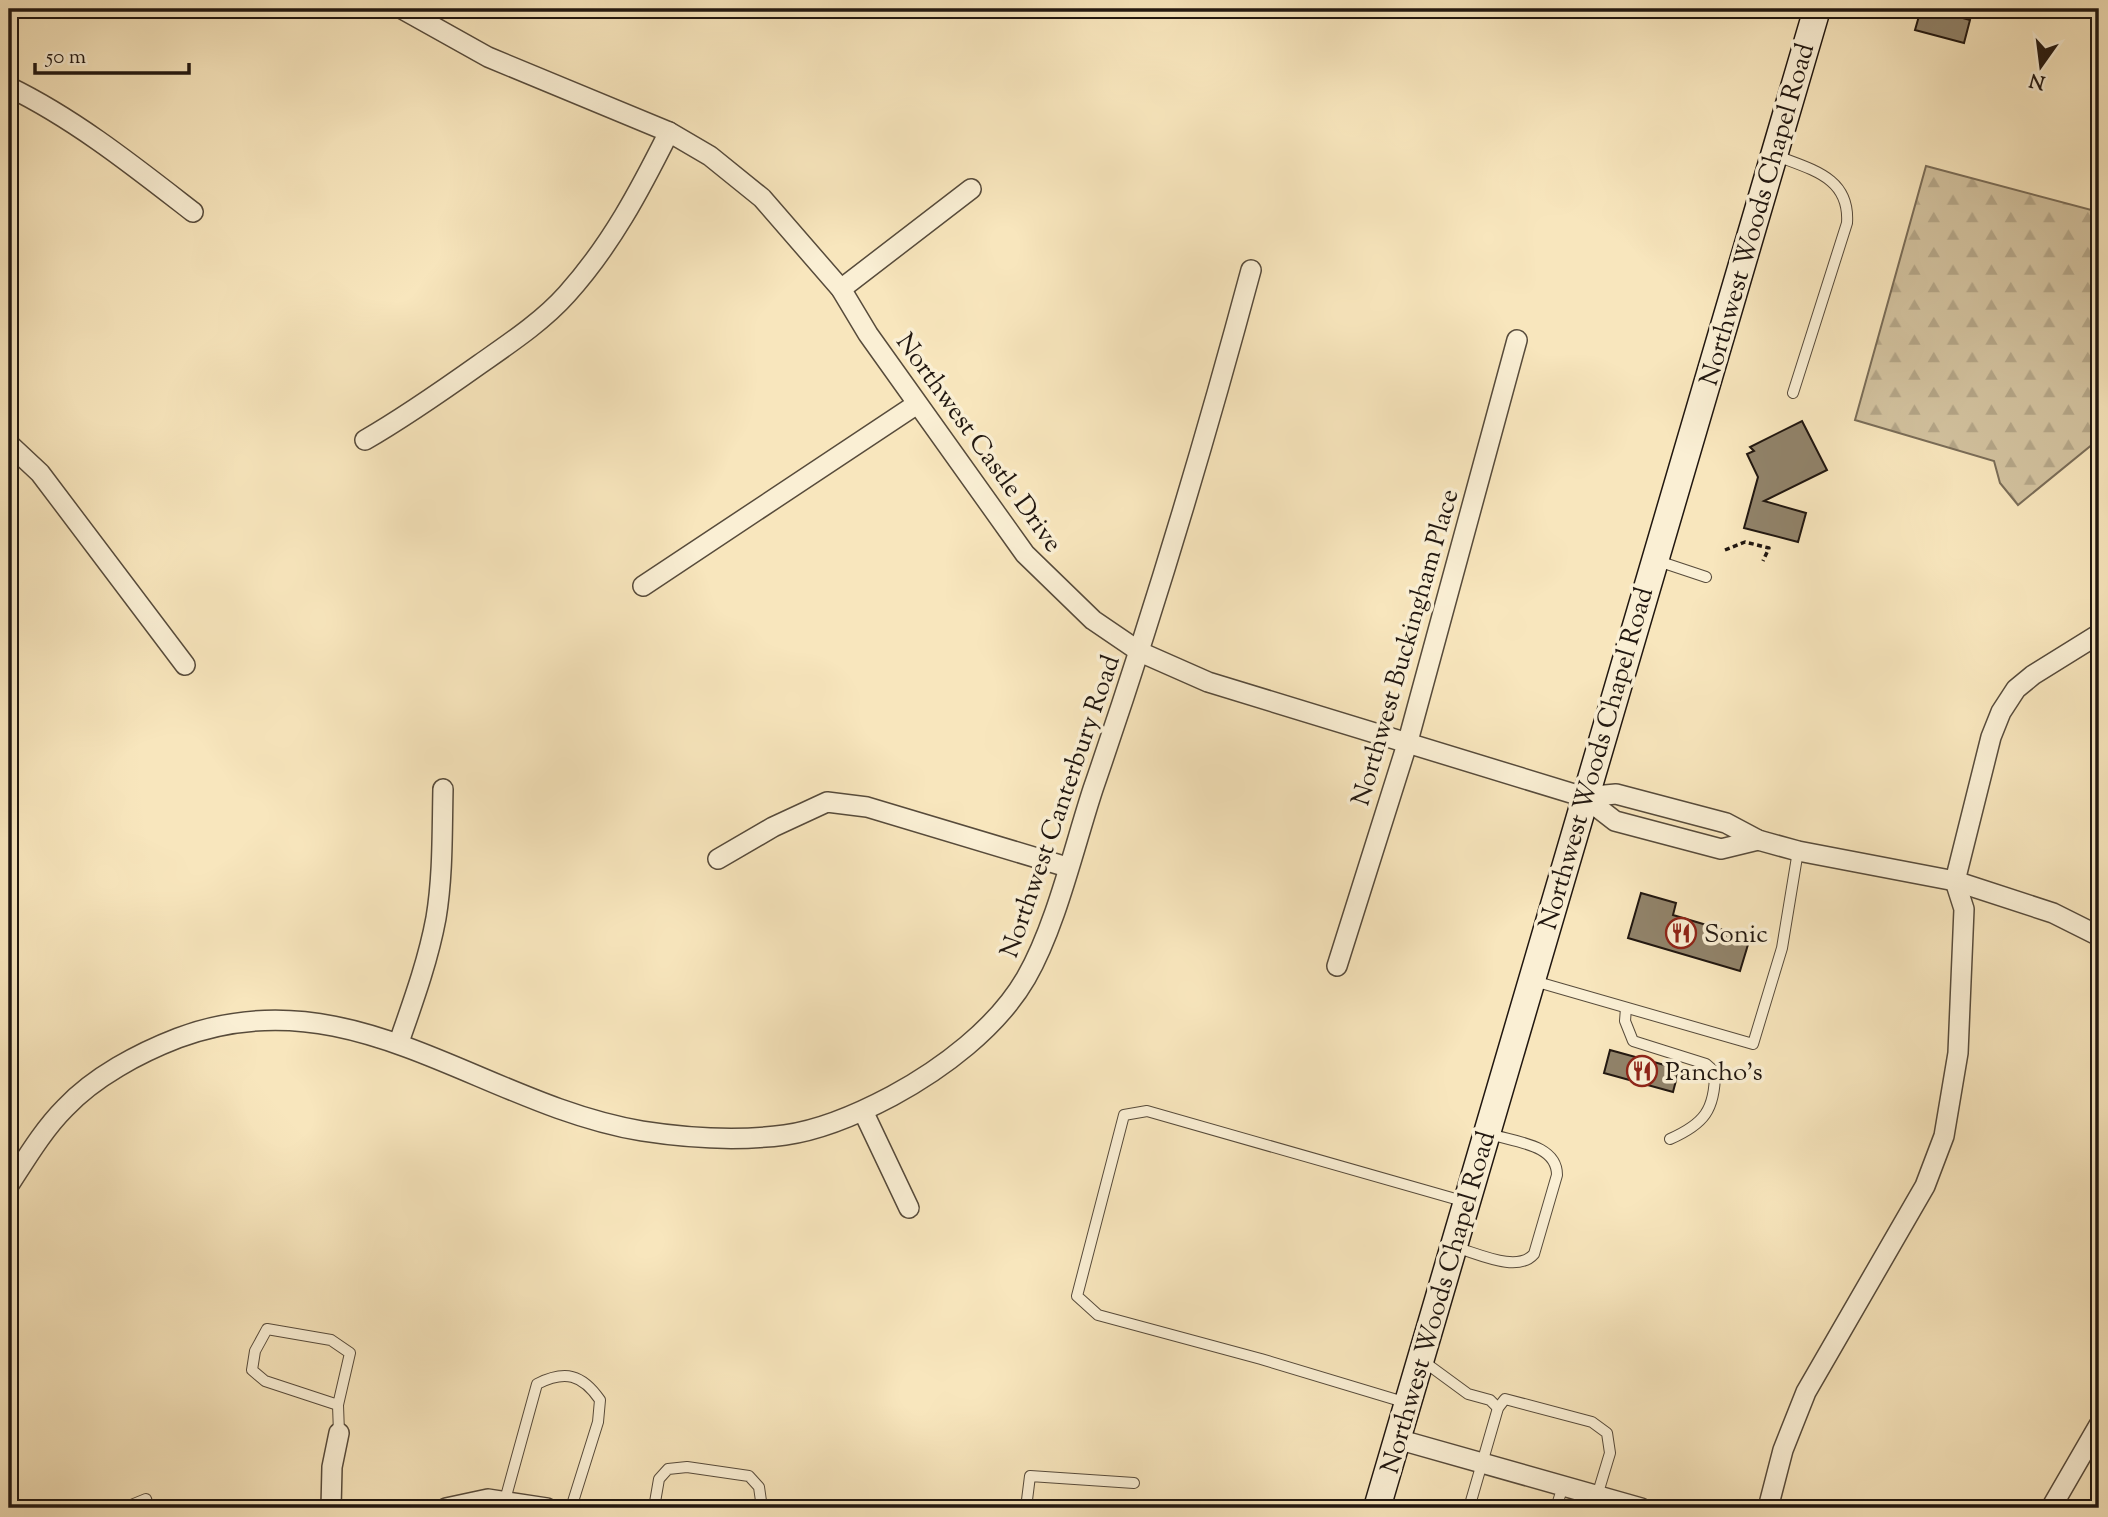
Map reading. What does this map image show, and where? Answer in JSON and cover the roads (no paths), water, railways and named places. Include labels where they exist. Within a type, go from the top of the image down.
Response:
[{"type":"main road","name":"Northwest Woods Chapel Road","points":[[1377,1508],[1816,9]]},
{"type":"street","name":"Northwest Castle Drive","points":[[402,9],[488,57],[670,132],[710,156],[762,198],[841,289],[917,404],[1025,554],[1093,620],[1140,652],[1208,682],[1584,797]]},
{"type":"street","points":[[9,87],[62,117],[193,212]]},
{"type":"street","points":[[365,440],[404,418],[509,344],[566,296],[605,248],[630,209],[670,132]]},
{"type":"street","points":[[841,289],[971,189]]},
{"type":"street","name":"Northwest Canterbury Road","points":[[9,1185],[66,1106],[112,1072],[138,1057],[209,1027],[260,1020],[331,1023],[399,1042],[517,1093],[641,1130],[743,1137],[788,1135],[863,1111],[936,1071],[1004,1006],[1026,978],[1053,914],[1140,652],[1251,270]]},
{"type":"street","name":"Northwest Buckingham Place","points":[[1337,966],[1408,741],[1517,340]]},
{"type":"street","points":[[643,586],[917,404]]},
{"type":"street","points":[[9,444],[40,473],[185,665]]},
{"type":"street","points":[[1768,1508],[1783,1450],[1806,1392],[1925,1186],[1944,1136],[1958,1053],[1965,909],[1955,881],[1991,737],[2001,712],[2016,690],[2033,675],[2099,634]]},
{"type":"street","points":[[399,1042],[428,955],[436,916],[441,875],[443,789]]},
{"type":"street","points":[[1584,797],[1616,794],[1726,823],[1758,840],[1798,851],[1955,881],[2053,914],[2099,936]]},
{"type":"street","points":[[1584,797],[1615,821],[1721,849],[1758,840]]},
{"type":"street","points":[[718,859],[773,827],[827,802],[867,807],[1067,867]]},
{"type":"street","points":[[863,1111],[909,1208]]},
{"type":"street","points":[[2051,1508],[2099,1425]]},
{"type":"street","points":[[331,1508],[332,1467],[340,1433]]},
{"type":"street","points":[[1397,1439],[1641,1508]]},
{"type":"street","points":[[446,1508],[488,1499],[547,1508]]},
{"type":"lane","points":[[1773,155],[1815,172],[1836,185],[1848,203],[1847,223],[1793,393]]},
{"type":"lane","points":[[1654,560],[1706,577]]},
{"type":"lane","points":[[1530,980],[1753,1044],[1782,948],[1798,851]]},
{"type":"lane","points":[[1626,1008],[1625,1021],[1633,1041],[1706,1064],[1715,1072],[1715,1086],[1705,1117],[1693,1129],[1670,1139]]},
{"type":"lane","points":[[1407,1403],[1261,1359],[1098,1315],[1086,1306],[1077,1296],[1124,1115],[1147,1111],[1466,1202]]},
{"type":"lane","points":[[1453,1246],[1513,1263],[1529,1260],[1534,1254],[1557,1166],[1548,1152],[1486,1133]]},
{"type":"lane","points":[[338,1405],[265,1381],[252,1370],[255,1351],[267,1329],[331,1340],[350,1353],[338,1405],[340,1433]]},
{"type":"lane","points":[[1420,1359],[1468,1394],[1490,1400],[1498,1408]]},
{"type":"lane","points":[[505,1500],[537,1384],[558,1374],[577,1379],[592,1388],[600,1400],[598,1422],[571,1508]]},
{"type":"lane","points":[[1470,1508],[1498,1408],[1503,1400],[1509,1399],[1592,1422],[1602,1428],[1610,1439],[1611,1448],[1597,1496]]},
{"type":"lane","points":[[654,1508],[659,1479],[667,1469],[687,1467],[749,1476],[759,1487],[762,1508]]},
{"type":"lane","points":[[1026,1508],[1030,1476],[1134,1483]]},
{"type":"lane","points":[[1556,1508],[1563,1486]]},
{"type":"lane","points":[[124,1508],[146,1499],[149,1508]]},
{"type":"place","name":"Sonic","points":[[1681,933]]},
{"type":"place","name":"Pancho's","points":[[1642,1071]]}]
